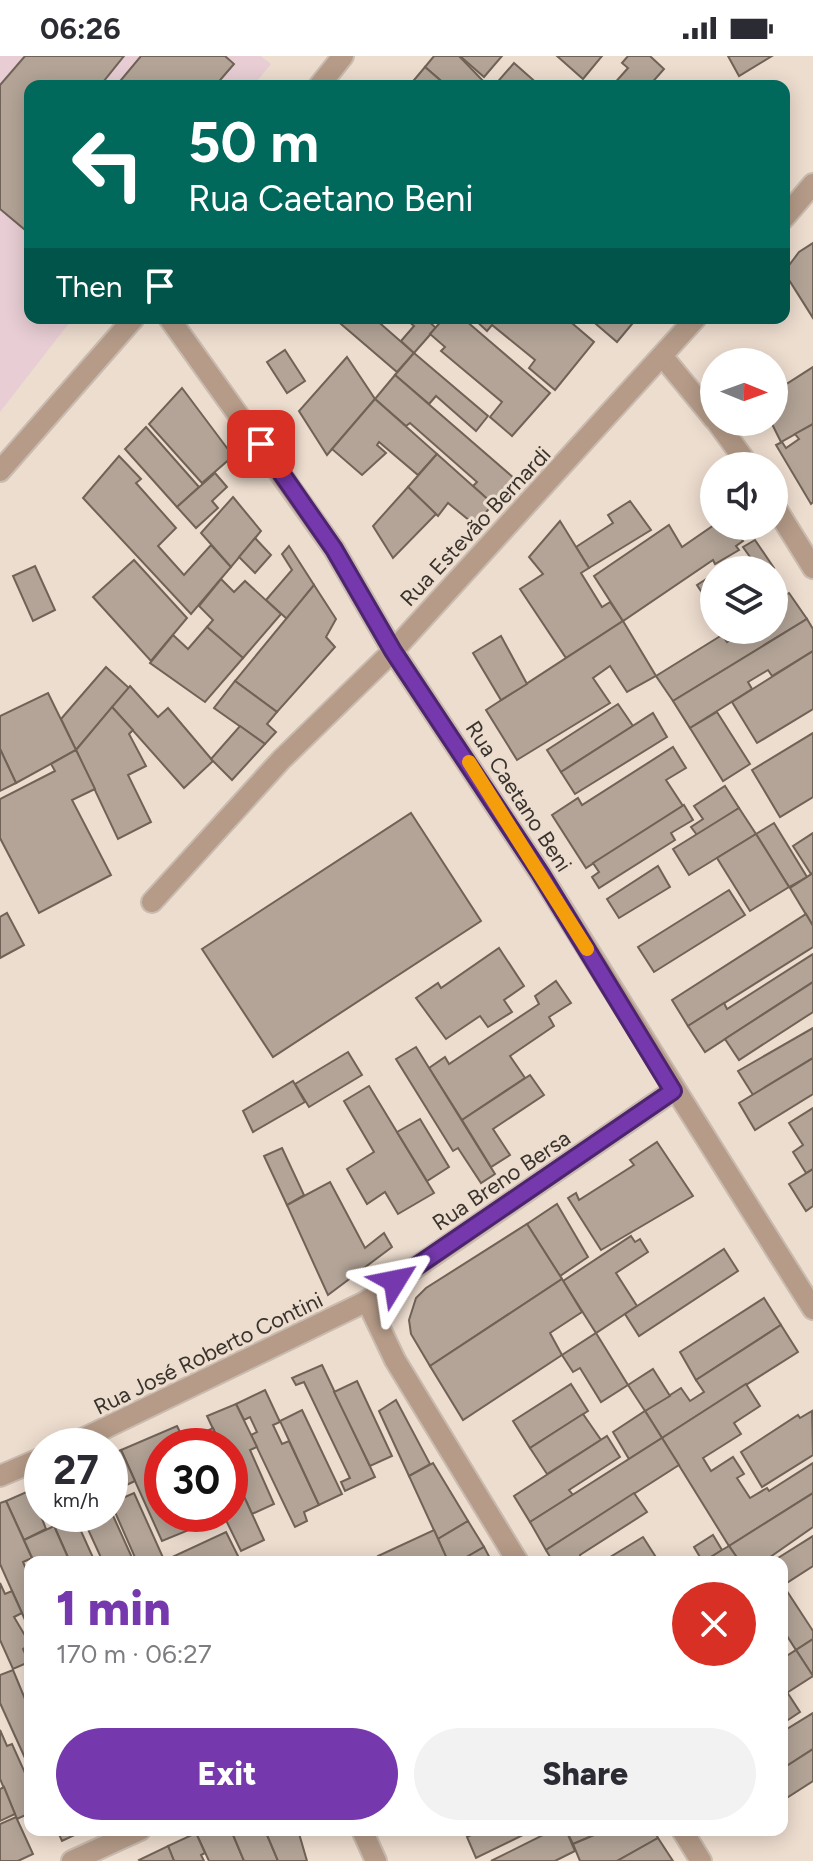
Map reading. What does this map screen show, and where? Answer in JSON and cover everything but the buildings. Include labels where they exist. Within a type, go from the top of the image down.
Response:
[{"type":"street","points":[[324,80],[343,56]]},
{"type":"street","points":[[790,211],[813,184]]},
{"type":"street","points":[[0,471],[129,324]]},
{"type":"street","name":"Rua Caetano Beni","points":[[173,324],[334,549],[393,651],[540,873],[673,1091],[813,1309]]},
{"type":"street","name":"Rua Estevão Bernardi","points":[[152,902],[281,760],[393,651],[691,324]]},
{"type":"street","points":[[663,357],[700,402]]},
{"type":"street","points":[[788,528],[813,568]]},
{"type":"street","name":"Rua Breno Bersa","points":[[367,1301],[673,1091]]},
{"type":"street","points":[[367,1301],[395,1360],[514,1556]]},
{"type":"street","name":"Rua José Roberto Contini","points":[[105,1428],[367,1301]]},
{"type":"street","points":[[0,1476],[24,1466]]},
{"type":"street","points":[[72,1861],[127,1836]]},
{"type":"street","points":[[365,1836],[376,1861]]},
{"type":"street","points":[[686,1836],[701,1861]]},
{"type":"shaded area","points":[[0,56],[261,56],[271,64],[258,80],[24,80],[24,324],[68,324],[0,412]]},
{"type":"slow traffic","points":[[469,762],[587,949]]},
{"type":"route","points":[[261,444],[334,549],[393,651],[540,873],[673,1091],[395,1281]]}]
